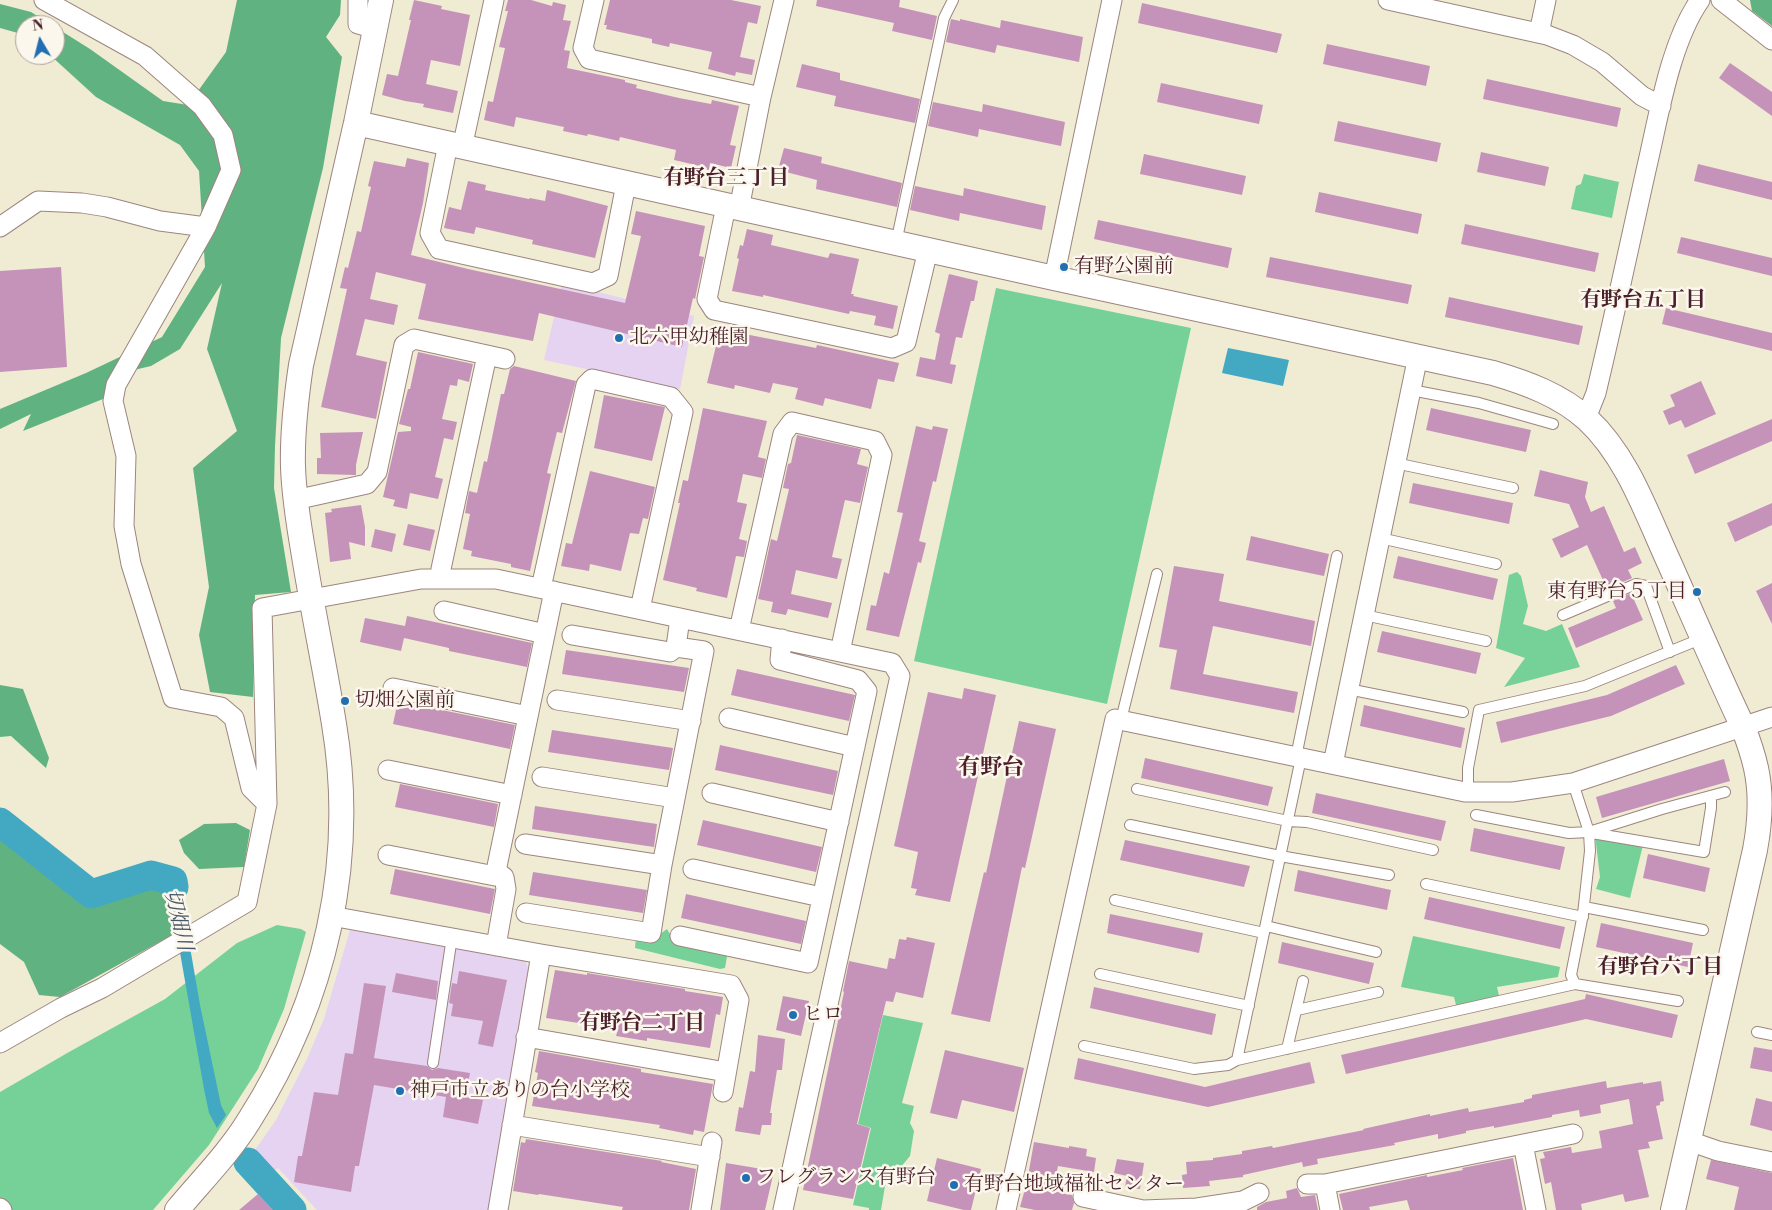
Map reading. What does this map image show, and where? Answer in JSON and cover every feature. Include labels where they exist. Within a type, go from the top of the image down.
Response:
[{"type":"street","points":[[44,0],[145,56],[202,106],[223,135],[231,170],[206,227],[116,385],[113,401],[126,456],[124,526],[131,564],[173,698],[221,707],[234,718],[251,788],[267,804]]},
{"type":"street","points":[[358,0],[358,24],[375,29]]},
{"type":"street","points":[[177,1210],[239,1135],[270,1086],[308,1004],[319,968],[331,916],[341,859],[342,830],[339,759],[295,500],[293,436],[298,388],[320,277],[356,123],[381,0]]},
{"type":"street","points":[[494,0],[430,233],[439,249],[593,283],[608,276],[626,184]]},
{"type":"street","points":[[594,0],[582,48],[589,59],[761,97]]},
{"type":"street","points":[[784,0],[733,207],[707,299],[714,310],[892,348],[906,342],[928,250]]},
{"type":"street","points":[[1054,278],[1112,0]]},
{"type":"street","points":[[1388,0],[1445,6],[1548,35],[1602,62],[1642,96],[1661,106]]},
{"type":"street","points":[[1539,33],[1546,0]]},
{"type":"street","points":[[1586,418],[1596,393],[1661,106],[1679,40],[1692,12],[1700,0]]},
{"type":"street","points":[[1721,0],[1772,40]]},
{"type":"street","points":[[356,123],[626,184],[1493,373],[1522,381],[1547,392],[1586,418],[1610,447],[1634,485],[1743,727],[1756,767],[1760,810],[1758,834],[1673,1210]]},
{"type":"street","points":[[0,227],[38,201],[82,203],[107,207],[160,221],[206,227]]},
{"type":"street","points":[[295,500],[367,484],[377,472],[404,345],[414,339],[496,357],[440,569],[440,579]]},
{"type":"street","points":[[1332,764],[1418,356]]},
{"type":"street","points":[[388,855],[495,876],[545,634],[547,589],[586,384],[592,379],[671,397],[683,412],[640,609]]},
{"type":"street","points":[[739,630],[783,434],[792,422],[875,441],[882,455],[840,652]]},
{"type":"street","points":[[0,1043],[61,1008],[102,988],[247,902],[267,804],[262,608],[421,579],[496,579],[782,639],[892,663],[900,676],[783,1210]]},
{"type":"street","points":[[444,611],[545,634]]},
{"type":"street","points":[[572,636],[670,652],[676,647],[680,618]]},
{"type":"street","points":[[680,936],[808,964],[867,691],[858,680],[780,660],[782,639]]},
{"type":"street","points":[[526,913],[651,934],[662,865],[704,651],[676,647]]},
{"type":"street","points":[[394,688],[528,716]]},
{"type":"street","points":[[557,700],[691,721]]},
{"type":"street","points":[[1006,1210],[1115,719],[1468,792],[1512,792],[1573,783],[1772,717]]},
{"type":"street","points":[[728,718],[855,748]]},
{"type":"street","points":[[388,770],[512,795]]},
{"type":"street","points":[[542,776],[675,798]]},
{"type":"street","points":[[712,793],[839,822]]},
{"type":"street","points":[[525,844],[662,865]]},
{"type":"street","points":[[692,869],[822,897]]},
{"type":"street","points":[[496,871],[504,877],[506,888],[496,946]]},
{"type":"street","points":[[331,916],[541,954],[731,985],[739,1000],[722,1092]]},
{"type":"street","points":[[498,1210],[541,954]]},
{"type":"street","points":[[526,1038],[726,1072]]},
{"type":"street","points":[[512,1125],[711,1149],[701,1210]]},
{"type":"street","points":[[1330,1210],[1316,1184],[1573,1134]]},
{"type":"street","points":[[1689,1141],[1718,1151],[1772,1162]]},
{"type":"street","points":[[1523,1144],[1536,1210]]},
{"type":"street","points":[[1093,1202],[1143,1210],[1196,1208],[1249,1201]]},
{"type":"lane","points":[[896,243],[944,18],[953,0]]},
{"type":"lane","points":[[1411,390],[1479,403],[1553,424]]},
{"type":"lane","points":[[1396,463],[1513,488]]},
{"type":"lane","points":[[1380,538],[1496,564]]},
{"type":"lane","points":[[1238,1060],[1288,821],[1298,758],[1337,556]]},
{"type":"lane","points":[[1122,720],[1157,574]]},
{"type":"lane","points":[[1562,615],[1636,584],[1646,586],[1670,652]]},
{"type":"lane","points":[[1364,615],[1486,641]]},
{"type":"lane","points":[[1468,792],[1468,768],[1479,710],[1585,686],[1703,638]]},
{"type":"lane","points":[[1348,689],[1463,712]]},
{"type":"lane","points":[[1573,783],[1589,832],[1590,851],[1583,912],[1571,976],[1576,984]]},
{"type":"lane","points":[[1137,789],[1288,821],[1307,822],[1433,850]]},
{"type":"lane","points":[[1589,832],[1725,792]]},
{"type":"lane","points":[[1476,815],[1569,833],[1589,832],[1704,852],[1711,796]]},
{"type":"lane","points":[[1130,825],[1280,856],[1389,875]]},
{"type":"lane","points":[[1426,884],[1583,912],[1703,930]]},
{"type":"lane","points":[[1115,900],[1376,952]]},
{"type":"lane","points":[[433,1063],[452,937]]},
{"type":"lane","points":[[1100,974],[1249,1006]]},
{"type":"lane","points":[[1287,1049],[1303,982]]},
{"type":"lane","points":[[1084,1046],[1194,1069],[1228,1065],[1238,1060],[1576,984],[1678,1001]]},
{"type":"lane","points":[[1297,1010],[1378,992]]},
{"type":"lane","points":[[1757,1032],[1772,1036]]},
{"type":"shaded area","name":"北六甲幼稚園","points":[[562,283],[694,316],[680,389],[544,360]]},
{"type":"shaded area","name":"神戸市立ありの台小学校","points":[[350,930],[524,959],[529,970],[489,1210],[317,1210],[278,1168],[274,1171],[255,1150],[276,1120],[306,1061],[324,1019]]},
{"type":"green space","points":[[237,0],[341,0],[340,15],[326,37],[342,57],[323,168],[281,338],[274,488],[291,592],[255,595],[253,697],[210,692],[199,635],[209,587],[193,468],[237,431],[207,349],[222,283],[180,349],[151,366],[117,374],[103,399],[23,431],[31,414],[0,429],[0,409],[86,373],[162,337],[205,267],[199,171],[180,145],[96,97],[61,65],[65,65],[65,33],[163,101],[188,105],[226,52]]},
{"type":"green space","points":[[1750,0],[1772,0],[1772,26],[1752,11]]},
{"type":"green space","points":[[0,4],[36,15],[15,15],[15,32],[0,28]]},
{"type":"green space","points":[[1584,174],[1619,182],[1612,218],[1571,209],[1576,186],[1581,184]]},
{"type":"green space","points":[[996,288],[1191,328],[1107,704],[914,661]]},
{"type":"green space","points":[[1517,572],[1521,576],[1528,606],[1523,624],[1546,631],[1562,624],[1580,667],[1504,687],[1525,658],[1496,648],[1509,575]]},
{"type":"green space","points":[[0,685],[23,689],[49,758],[46,768],[11,736],[0,737]]},
{"type":"green space","points":[[236,823],[250,830],[244,867],[199,869],[184,853],[179,840],[204,824]]},
{"type":"green space","points":[[0,827],[91,903],[151,885],[164,885],[171,905],[174,934],[60,997],[39,995],[24,962],[0,944]]},
{"type":"green space","points":[[1595,835],[1643,845],[1630,898],[1596,889],[1600,877]]},
{"type":"green space","points":[[277,925],[301,929],[306,932],[284,1009],[258,1069],[209,1145],[153,1210],[8,1210],[0,1201],[0,1092],[165,999],[237,943]]},
{"type":"green space","points":[[667,929],[674,941],[728,951],[725,968],[720,969],[635,948],[636,936],[653,939]]},
{"type":"green space","points":[[1413,936],[1560,967],[1558,977],[1497,987],[1500,1000],[1457,1009],[1454,997],[1401,987]]},
{"type":"green space","points":[[883,1015],[923,1023],[902,1103],[914,1106],[910,1123],[914,1131],[910,1156],[885,1186],[881,1210],[869,1210],[869,1208],[853,1205],[871,1128],[858,1124]]},
{"type":"water","points":[[1228,348],[1289,360],[1283,386],[1222,373]]},
{"type":"water","points":[[152,870],[169,875],[180,889],[200,1005],[221,1105],[226,1115],[217,1128],[209,1113],[204,1089],[169,890],[166,885],[144,884],[140,873]]},
{"type":"building","points":[[414,0],[442,6],[441,9],[470,15],[460,66],[431,60],[426,84],[458,91],[453,113],[423,107],[424,104],[382,95],[387,74],[398,76]]},
{"type":"building","points":[[508,0],[531,0],[552,6],[553,2],[566,5],[563,20],[571,21],[564,50],[570,51],[567,68],[625,80],[625,82],[637,85],[636,88],[679,98],[711,104],[712,100],[739,106],[730,145],[736,146],[731,168],[710,163],[709,170],[696,167],[696,165],[674,160],[676,150],[620,137],[619,141],[588,134],[587,136],[563,131],[564,127],[516,117],[514,127],[484,120],[488,101],[493,102],[505,48],[499,47],[508,11],[505,11]]},
{"type":"building","points":[[610,0],[731,0],[761,6],[757,24],[748,22],[740,57],[755,60],[752,75],[736,72],[735,76],[708,69],[712,52],[670,43],[669,47],[652,43],[652,39],[606,29],[607,25],[604,25]]},
{"type":"building","points":[[817,0],[900,0],[899,7],[937,16],[932,40],[892,31],[894,23],[816,6]]},
{"type":"building","points":[[1142,3],[1282,34],[1277,53],[1138,23]]},
{"type":"building","points":[[951,19],[960,21],[960,19],[1000,28],[1001,20],[1083,37],[1079,62],[997,45],[995,53],[946,42]]},
{"type":"building","points":[[1327,44],[1430,66],[1426,86],[1323,64]]},
{"type":"building","points":[[1730,63],[1772,92],[1772,116],[1719,78]]},
{"type":"building","points":[[802,64],[840,73],[840,80],[920,99],[915,123],[834,106],[836,96],[796,87]]},
{"type":"building","points":[[1487,79],[1621,108],[1617,127],[1483,99]]},
{"type":"building","points":[[1161,83],[1263,105],[1259,124],[1157,102]]},
{"type":"building","points":[[933,102],[982,112],[983,104],[1065,122],[1061,146],[979,129],[978,137],[928,126]]},
{"type":"building","points":[[1338,121],[1441,143],[1437,162],[1334,141]]},
{"type":"building","points":[[784,148],[822,157],[821,163],[902,183],[897,207],[816,189],[817,180],[778,170]]},
{"type":"building","points":[[1481,152],[1549,167],[1545,186],[1477,172]]},
{"type":"building","points":[[1144,154],[1246,176],[1242,195],[1140,174]]},
{"type":"building","points":[[407,158],[429,163],[423,203],[411,255],[468,269],[625,303],[641,236],[631,234],[636,211],[705,226],[699,256],[704,257],[682,347],[539,313],[533,341],[418,319],[426,284],[376,272],[370,299],[398,305],[394,325],[365,319],[356,355],[387,362],[376,419],[321,407],[347,289],[340,288],[345,267],[348,268],[357,231],[361,232],[371,187],[368,186],[374,161],[405,167]]},
{"type":"building","points":[[1698,164],[1772,182],[1772,200],[1694,181]]},
{"type":"building","points":[[468,181],[486,185],[485,190],[529,199],[545,201],[547,190],[608,206],[595,258],[532,244],[533,240],[476,227],[474,234],[444,228],[449,207],[461,210]]},
{"type":"building","points":[[915,186],[963,196],[964,188],[1046,206],[1042,230],[960,213],[959,221],[910,210]]},
{"type":"building","points":[[1319,192],[1422,214],[1418,234],[1315,212]]},
{"type":"building","points":[[1098,220],[1232,248],[1228,268],[1094,239]]},
{"type":"building","points":[[1465,224],[1599,253],[1595,272],[1461,244]]},
{"type":"building","points":[[747,229],[773,235],[771,245],[828,258],[830,253],[859,259],[851,294],[898,306],[893,329],[874,325],[876,316],[850,311],[849,314],[763,295],[763,297],[732,291],[740,245],[743,246]]},
{"type":"building","points":[[1681,237],[1772,258],[1772,276],[1677,253]]},
{"type":"building","points":[[1270,257],[1412,285],[1408,304],[1266,277]]},
{"type":"building","points":[[61,267],[67,367],[0,372],[0,271]]},
{"type":"building","points":[[949,274],[978,281],[974,301],[971,301],[962,338],[956,337],[950,364],[956,365],[952,384],[916,376],[920,357],[935,360],[940,334],[935,332]]},
{"type":"building","points":[[1449,297],[1583,326],[1579,345],[1445,317]]},
{"type":"building","points":[[1666,308],[1772,333],[1772,351],[1662,324]]},
{"type":"building","points":[[714,328],[816,348],[817,345],[899,363],[894,382],[878,379],[871,409],[825,398],[823,406],[795,399],[798,388],[773,383],[770,393],[735,385],[734,389],[707,383],[716,346],[711,345]]},
{"type":"building","points":[[418,352],[473,364],[469,382],[458,379],[457,386],[450,385],[442,419],[457,422],[453,440],[444,438],[435,477],[443,479],[438,499],[410,493],[407,509],[393,506],[395,500],[383,497],[398,432],[411,431],[411,427],[399,424],[408,389],[410,389]]},
{"type":"building","points":[[514,366],[576,381],[562,433],[557,432],[554,444],[547,473],[551,474],[530,571],[511,567],[511,564],[471,556],[472,551],[463,549],[470,514],[465,513],[469,491],[477,493],[484,461],[487,462],[501,394],[504,394],[510,369]]},
{"type":"building","points":[[1701,381],[1716,414],[1685,428],[1681,420],[1669,425],[1663,411],[1675,406],[1670,395]]},
{"type":"building","points":[[604,395],[665,407],[652,461],[594,448]]},
{"type":"building","points":[[703,408],[767,421],[758,457],[766,459],[762,478],[743,474],[737,502],[747,504],[739,539],[747,541],[744,557],[736,556],[727,598],[696,591],[697,588],[663,580],[680,503],[678,503],[683,480],[688,481]]},
{"type":"building","points":[[1431,408],[1531,430],[1526,452],[1426,430]]},
{"type":"building","points":[[1772,419],[1772,441],[1695,474],[1687,455]]},
{"type":"building","points":[[916,426],[932,430],[933,426],[948,429],[936,482],[933,481],[919,541],[926,543],[921,563],[918,562],[899,637],[866,630],[871,605],[876,606],[884,572],[889,574],[903,513],[897,512]]},
{"type":"building","points":[[363,432],[356,465],[356,475],[317,474],[317,458],[321,458],[320,433]]},
{"type":"building","points":[[797,435],[861,449],[857,464],[868,467],[860,503],[845,500],[832,557],[842,559],[837,579],[796,570],[791,594],[832,603],[828,618],[788,609],[786,615],[771,612],[773,602],[758,599],[771,539],[777,541],[789,489],[783,488]]},
{"type":"building","points":[[1540,470],[1588,482],[1585,497],[1591,512],[1604,506],[1624,552],[1635,547],[1642,563],[1628,570],[1632,578],[1607,589],[1587,545],[1561,558],[1552,539],[1579,527],[1569,504],[1534,496]]},
{"type":"building","points":[[590,471],[655,487],[648,519],[643,518],[639,534],[630,533],[621,571],[590,564],[589,571],[561,566],[566,543],[572,544]]},
{"type":"building","points":[[1413,483],[1513,503],[1509,524],[1409,503]]},
{"type":"building","points":[[1772,503],[1772,525],[1735,542],[1727,523]]},
{"type":"building","points":[[361,505],[365,527],[365,546],[349,542],[351,559],[330,562],[325,513],[332,512],[331,509]]},
{"type":"building","points":[[408,524],[435,530],[430,551],[403,545]]},
{"type":"building","points":[[375,529],[396,534],[392,552],[371,547]]},
{"type":"building","points":[[1251,536],[1329,554],[1324,576],[1246,560]]},
{"type":"building","points":[[1398,556],[1498,579],[1493,600],[1393,578]]},
{"type":"building","points":[[1174,566],[1224,574],[1219,601],[1315,621],[1311,646],[1213,626],[1203,674],[1298,692],[1294,713],[1170,689],[1177,650],[1159,647]]},
{"type":"building","points":[[1772,583],[1772,624],[1756,591]]},
{"type":"building","points":[[1631,593],[1643,620],[1576,648],[1568,628],[1616,608],[1613,601]]},
{"type":"building","points":[[407,616],[532,643],[527,667],[449,651],[449,648],[404,638],[401,651],[360,642],[365,618],[405,626]]},
{"type":"building","points":[[1382,631],[1481,653],[1476,674],[1377,652]]},
{"type":"building","points":[[566,650],[689,668],[684,692],[562,674]]},
{"type":"building","points":[[1676,665],[1685,684],[1611,716],[1501,743],[1496,722],[1607,695]]},
{"type":"building","points":[[737,669],[855,695],[849,721],[731,695]]},
{"type":"building","points":[[964,688],[996,695],[950,902],[915,895],[917,889],[911,888],[918,852],[894,846],[928,692],[962,699]]},
{"type":"building","points":[[398,701],[515,725],[510,749],[393,724]]},
{"type":"building","points":[[1364,705],[1465,728],[1461,748],[1360,726]]},
{"type":"building","points":[[1019,721],[1056,729],[1025,868],[1022,867],[990,1022],[951,1014],[984,872],[986,873]]},
{"type":"building","points":[[552,730],[673,748],[669,770],[548,752]]},
{"type":"building","points":[[720,745],[838,771],[833,795],[715,770]]},
{"type":"building","points":[[1145,758],[1273,787],[1268,806],[1141,778]]},
{"type":"building","points":[[1724,759],[1730,781],[1602,818],[1596,797]]},
{"type":"building","points":[[400,784],[498,804],[494,827],[395,807]]},
{"type":"building","points":[[1316,793],[1446,821],[1441,841],[1312,813]]},
{"type":"building","points":[[535,806],[657,824],[654,847],[532,829]]},
{"type":"building","points":[[703,820],[822,847],[816,872],[697,845]]},
{"type":"building","points":[[1474,828],[1565,847],[1560,870],[1470,851]]},
{"type":"building","points":[[1125,840],[1250,866],[1244,887],[1120,860]]},
{"type":"building","points":[[1648,854],[1710,868],[1705,892],[1643,878]]},
{"type":"building","points":[[395,869],[495,889],[490,914],[390,894]]},
{"type":"building","points":[[1298,870],[1391,890],[1387,910],[1294,891]]},
{"type":"building","points":[[533,872],[647,890],[643,913],[529,895]]},
{"type":"building","points":[[686,894],[806,921],[801,944],[681,918]]},
{"type":"building","points":[[1429,897],[1565,927],[1560,949],[1424,919]]},
{"type":"building","points":[[1110,914],[1203,933],[1199,953],[1107,933]]},
{"type":"building","points":[[1601,923],[1693,943],[1688,967],[1596,947]]},
{"type":"building","points":[[907,937],[935,943],[923,998],[896,992],[893,1002],[886,1001],[857,1124],[870,1128],[853,1199],[803,1190],[849,961],[887,969],[889,958],[895,959],[899,939],[906,940]]},
{"type":"building","points":[[1282,942],[1374,963],[1369,984],[1278,963]]},
{"type":"building","points":[[555,970],[587,975],[587,973],[723,997],[720,1015],[716,1014],[710,1048],[647,1038],[647,1041],[616,1036],[618,1029],[546,1018]]},
{"type":"building","points":[[459,971],[507,980],[493,1047],[478,1044],[483,1021],[451,1016],[453,1004],[449,1003],[452,983],[457,984]]},
{"type":"building","points":[[396,973],[438,981],[436,1000],[392,992]]},
{"type":"building","points":[[364,983],[386,986],[374,1058],[427,1066],[432,1070],[438,1068],[470,1073],[465,1097],[483,1100],[478,1124],[443,1117],[446,1097],[374,1085],[359,1166],[355,1166],[351,1192],[294,1182],[298,1156],[302,1156],[314,1092],[338,1095],[345,1053],[353,1054]]},
{"type":"building","points":[[1094,987],[1216,1014],[1212,1035],[1090,1008]]},
{"type":"building","points":[[1586,994],[1678,1015],[1672,1038],[1586,1019],[1346,1074],[1341,1055],[1585,999]]},
{"type":"building","points":[[783,996],[809,1001],[801,1036],[776,1030]]},
{"type":"building","points":[[758,1035],[785,1039],[782,1070],[777,1070],[770,1113],[772,1113],[771,1125],[762,1125],[760,1135],[735,1131],[739,1107],[743,1108],[750,1071],[755,1072]]},
{"type":"building","points":[[1754,1047],[1772,1050],[1772,1072],[1750,1068]]},
{"type":"building","points":[[945,1050],[1024,1068],[1014,1112],[962,1100],[957,1119],[930,1113]]},
{"type":"building","points":[[539,1051],[641,1069],[641,1072],[713,1084],[704,1132],[694,1130],[693,1135],[659,1128],[660,1125],[532,1106],[538,1073],[535,1072]]},
{"type":"building","points":[[1078,1058],[1205,1087],[1310,1062],[1315,1083],[1208,1107],[1074,1079]]},
{"type":"building","points":[[1606,1081],[1607,1088],[1661,1081],[1664,1101],[1656,1106],[1663,1139],[1648,1142],[1650,1148],[1638,1150],[1649,1197],[1625,1202],[1623,1194],[1581,1204],[1582,1210],[1556,1210],[1551,1182],[1545,1184],[1540,1159],[1545,1158],[1543,1152],[1571,1147],[1572,1153],[1602,1148],[1599,1131],[1633,1124],[1629,1099],[1600,1105],[1601,1113],[1580,1117],[1579,1110],[1494,1128],[1494,1126],[1466,1131],[1466,1133],[1438,1139],[1438,1134],[1394,1143],[1395,1145],[1317,1159],[1318,1164],[1303,1167],[1302,1162],[1243,1175],[1243,1177],[1209,1181],[1210,1186],[1183,1188],[1182,1175],[1187,1174],[1186,1162],[1213,1160],[1213,1158],[1242,1154],[1242,1151],[1272,1146],[1273,1148],[1364,1130],[1430,1114],[1430,1116],[1468,1108],[1469,1112],[1524,1102],[1524,1100],[1532,1098],[1532,1095]]},
{"type":"building","points":[[1756,1098],[1772,1102],[1772,1131],[1750,1125]]},
{"type":"building","points":[[526,1139],[662,1161],[696,1169],[689,1210],[622,1210],[623,1207],[513,1191],[521,1142],[525,1143]]},
{"type":"building","points":[[1034,1142],[1087,1149],[1086,1156],[1096,1158],[1094,1172],[1058,1166],[1053,1191],[1072,1195],[1074,1203],[1072,1210],[1035,1210],[1020,1207],[1027,1182]]},
{"type":"building","name":"有野台地域福祉センター","points":[[937,1158],[981,1169],[971,1210],[927,1201]]},
{"type":"building","points":[[1513,1158],[1523,1210],[1410,1210],[1407,1200],[1369,1207],[1370,1210],[1343,1210],[1339,1194],[1427,1175],[1427,1177],[1463,1170],[1462,1168]]},
{"type":"building","points":[[1117,1159],[1144,1163],[1140,1189],[1125,1187],[1127,1176],[1114,1173]]},
{"type":"building","points":[[1711,1160],[1772,1173],[1772,1210],[1734,1210],[1739,1187],[1706,1179]]},
{"type":"building","points":[[726,1163],[774,1171],[765,1210],[720,1210]]},
{"type":"building","points":[[1297,1188],[1301,1197],[1315,1195],[1318,1210],[1257,1210],[1257,1207],[1266,1202],[1287,1198],[1286,1191]]},
{"type":"building","points":[[258,1194],[273,1210],[239,1210]]},
{"type":"waterway","name":"切畑川","points":[[0,822],[91,894],[151,875],[173,881],[174,887]]},
{"type":"waterway","name":"切畑川","points":[[248,1162],[292,1210]]},
{"type":"place","name":"有野公園前","points":[[1064,267]]},
{"type":"place","name":"北六甲幼稚園","points":[[619,338]]},
{"type":"place","name":"東有野台５丁目","points":[[1697,592]]},
{"type":"place","name":"切畑公園前","points":[[345,701]]},
{"type":"place","name":"ヒロ","points":[[793,1015]]},
{"type":"place","name":"神戸市立ありの台小学校","points":[[400,1091]]},
{"type":"place","name":"フレグランス有野台","points":[[746,1178]]},
{"type":"place","name":"有野台地域福祉センター","points":[[954,1185]]},
{"type":"district","name":"有野台三丁目","points":[[726,179]]},
{"type":"district","name":"有野台五丁目","points":[[1643,301]]},
{"type":"district","name":"有野台","points":[[991,769]]},
{"type":"district","name":"有野台六丁目","points":[[1660,968]]},
{"type":"district","name":"有野台二丁目","points":[[642,1024]]}]
